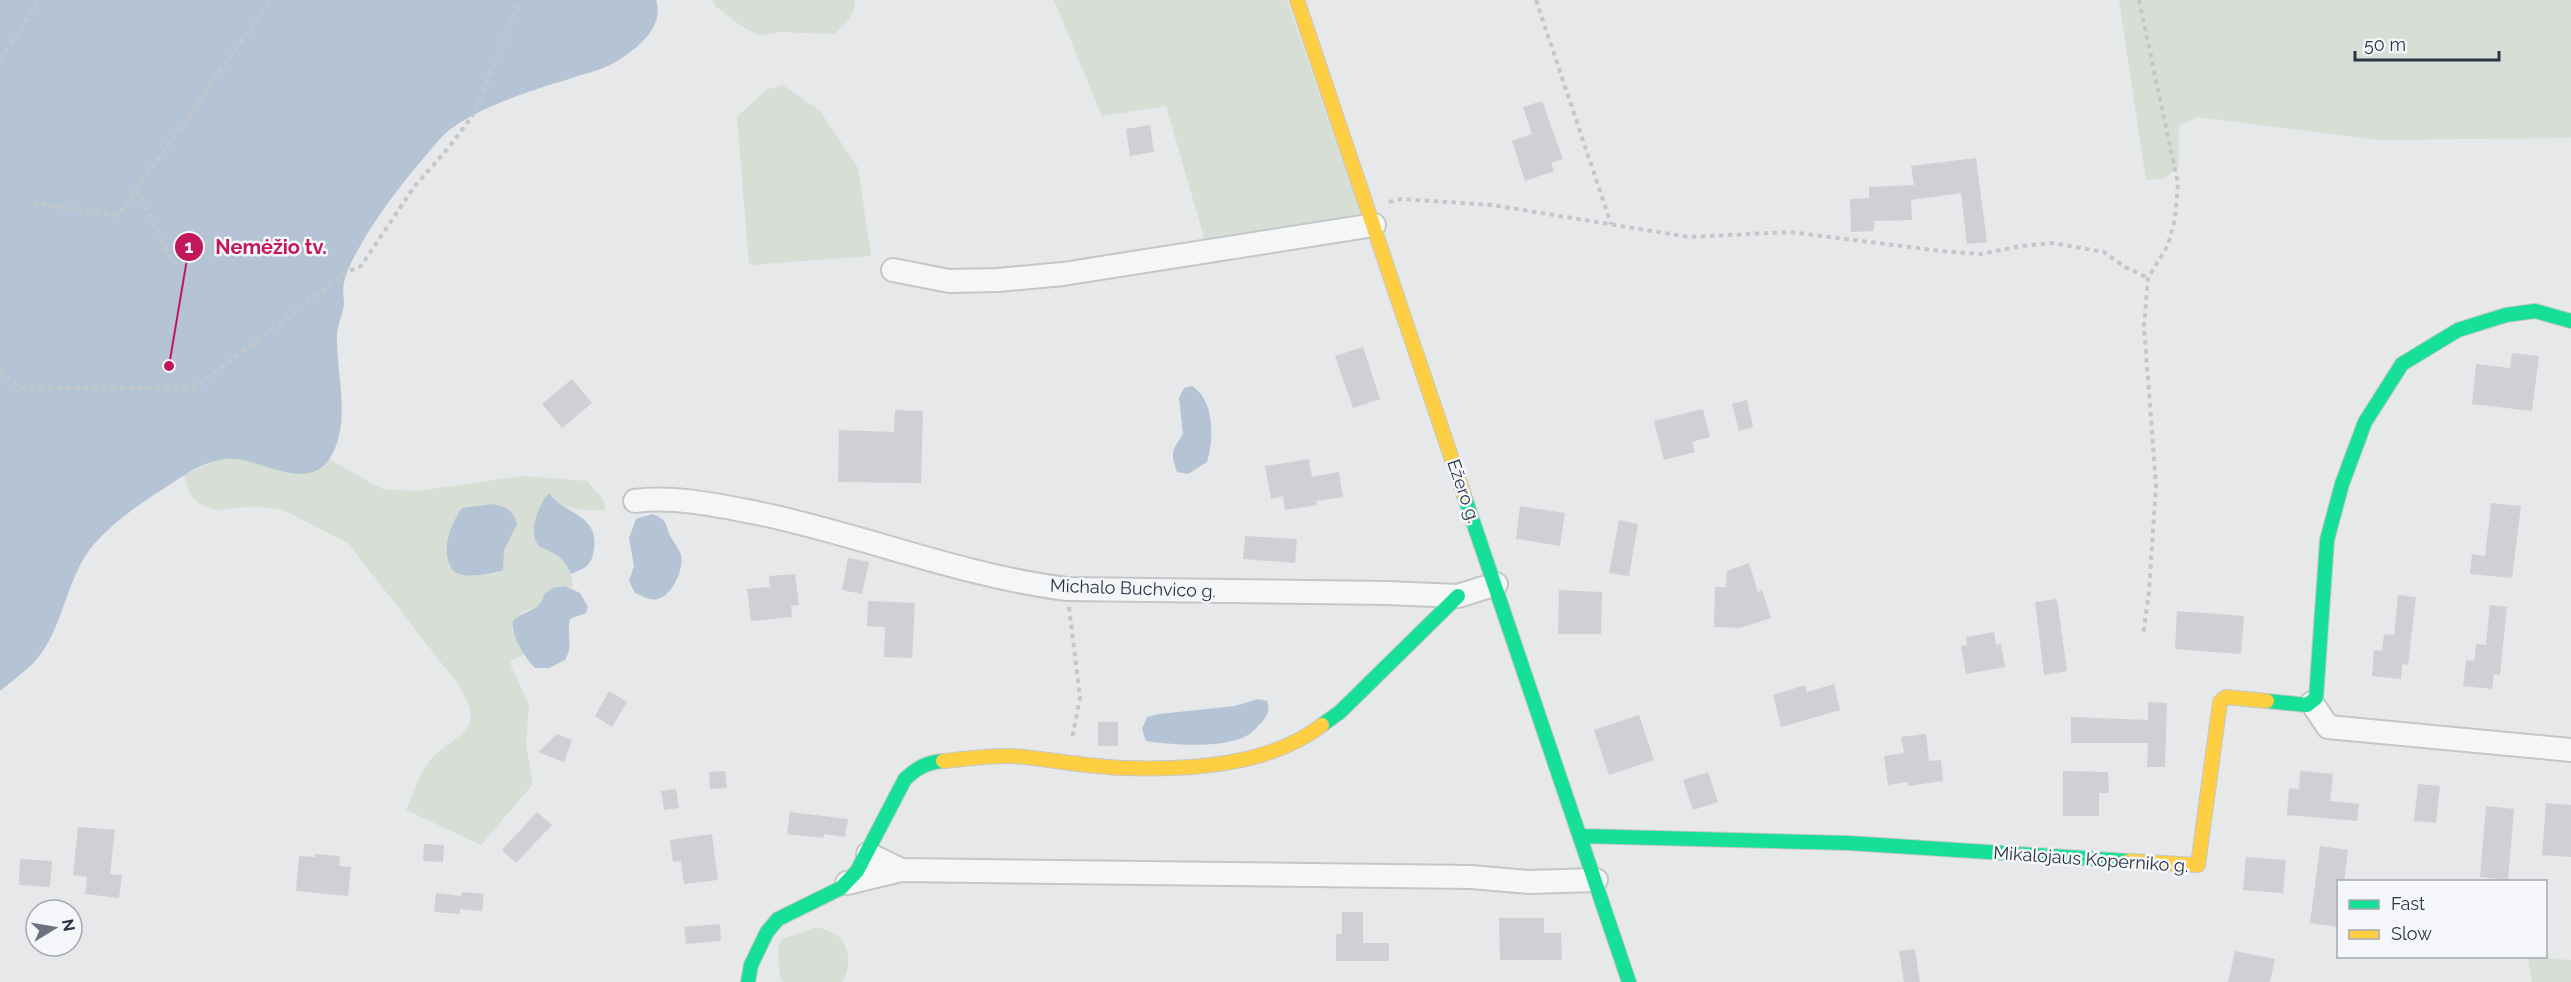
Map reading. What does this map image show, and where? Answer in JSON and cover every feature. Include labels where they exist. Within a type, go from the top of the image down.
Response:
[{"type":"street","name":"Ežero g.","points":[[1297,0],[1629,982]]},
{"type":"street","points":[[893,270],[949,281],[998,280],[1063,274],[1370,215]]},
{"type":"street","points":[[2571,321],[2535,311],[2506,315],[2458,330],[2402,364],[2365,422],[2342,484],[2327,540],[2316,698],[2312,703],[2328,727],[2571,750]]},
{"type":"street","name":"Michalo Buchvico g.","points":[[635,501],[658,498],[722,506],[801,522],[894,550],[1045,586],[1067,589],[1458,596],[1496,584]]},
{"type":"street","points":[[847,884],[868,854],[905,779],[916,768],[933,762],[1009,756],[1124,768],[1188,767],[1244,759],[1286,746],[1315,731],[1340,712],[1458,596]]},
{"type":"street","name":"Mikalojaus Koperniko g.","points":[[1581,836],[1848,843],[2198,866],[2220,702],[2226,697],[2307,705],[2312,703]]},
{"type":"street","points":[[868,854],[902,870]]},
{"type":"street","points":[[748,982],[751,965],[767,932],[778,919],[847,884],[902,870],[1471,877],[1529,882],[1596,880]]},
{"type":"path","points":[[0,59],[40,0]]},
{"type":"path","points":[[33,203],[118,215],[272,0]]},
{"type":"path","points":[[0,371],[18,387],[194,389],[347,272],[361,266],[414,187],[450,146],[473,115],[520,0]]},
{"type":"path","points":[[1536,0],[1611,224]]},
{"type":"path","points":[[2139,0],[2178,184],[2175,219],[2168,245],[2148,278],[2144,326],[2156,485],[2149,592],[2143,636]]},
{"type":"path","points":[[138,190],[173,264]]},
{"type":"path","points":[[1370,215],[1401,199],[1492,205],[1689,237],[1790,232],[1981,254],[2052,243],[2104,252],[2125,267],[2148,278]]},
{"type":"path","points":[[1064,762],[1073,736],[1080,697],[1067,589]]},
{"type":"shaded area","points":[[713,0],[855,0],[855,6],[846,23],[834,34],[781,32],[760,36],[740,25],[715,6]]},
{"type":"shaded area","points":[[1054,0],[1287,0],[1361,215],[1205,241],[1166,106],[1102,116]]},
{"type":"shaded area","points":[[2119,0],[2571,0],[2571,138],[2378,140],[2197,117],[2179,126],[2179,165],[2164,179],[2146,180]]},
{"type":"shaded area","points":[[783,85],[820,111],[858,168],[871,256],[749,265],[737,117],[766,90]]},
{"type":"shaded area","points":[[235,459],[318,470],[329,459],[382,489],[418,491],[522,476],[587,481],[604,500],[605,510],[582,510],[561,504],[549,494],[541,547],[555,554],[568,567],[573,588],[565,586],[536,608],[522,612],[512,629],[525,654],[511,661],[511,666],[529,705],[526,744],[533,784],[481,845],[406,810],[425,767],[469,725],[471,716],[460,687],[348,543],[283,510],[258,506],[216,510],[199,504],[190,494],[184,475],[217,460]]},
{"type":"shaded area","points":[[817,927],[835,934],[847,950],[848,964],[842,982],[784,982],[780,979],[778,948],[782,939]]},
{"type":"shaded area","points":[[2528,958],[2571,960],[2571,982],[2532,982]]},
{"type":"water","points":[[0,0],[656,0],[658,11],[652,30],[645,39],[628,54],[610,65],[500,103],[450,130],[439,140],[386,205],[359,248],[345,279],[344,304],[337,336],[342,414],[340,430],[337,444],[330,458],[321,468],[310,473],[298,474],[247,461],[220,460],[192,471],[146,500],[113,525],[94,544],[77,571],[46,646],[24,672],[0,691]]},
{"type":"water","points":[[1192,386],[1200,392],[1209,410],[1211,443],[1207,462],[1188,474],[1177,472],[1173,455],[1174,448],[1183,434],[1179,398],[1184,388]]},
{"type":"water","points":[[549,493],[586,522],[594,537],[594,549],[590,562],[584,568],[571,574],[560,558],[540,547],[534,534],[538,511]]},
{"type":"water","points":[[493,504],[509,510],[514,515],[517,524],[504,550],[503,570],[477,575],[457,573],[449,563],[447,555],[448,538],[454,521],[462,508]]},
{"type":"water","points":[[652,514],[664,521],[681,555],[681,567],[673,587],[658,599],[646,598],[635,593],[629,581],[634,566],[629,538],[636,519]]},
{"type":"water","points":[[565,586],[580,593],[588,607],[586,613],[570,619],[569,649],[565,660],[549,668],[535,668],[520,646],[514,633],[513,621],[540,604],[544,594],[553,588]]},
{"type":"water","points":[[1258,699],[1267,701],[1267,714],[1252,732],[1238,739],[1212,744],[1183,745],[1146,741],[1142,729],[1147,717],[1235,706]]},
{"type":"building","points":[[1542,101],[1563,159],[1551,163],[1554,171],[1525,181],[1512,141],[1532,134],[1523,107]]},
{"type":"building","points":[[1150,125],[1154,152],[1130,156],[1126,129]]},
{"type":"building","points":[[1976,158],[1987,242],[1967,244],[1961,193],[1911,200],[1912,220],[1874,221],[1874,231],[1851,232],[1850,199],[1869,198],[1869,187],[1914,185],[1911,166]]},
{"type":"building","points":[[1363,347],[1380,399],[1353,408],[1335,356]]},
{"type":"building","points":[[2512,353],[2539,356],[2532,411],[2472,404],[2476,364],[2510,368]]},
{"type":"building","points":[[572,379],[592,403],[562,428],[542,404]]},
{"type":"building","points":[[1747,400],[1753,427],[1739,431],[1732,404]]},
{"type":"building","points":[[1703,409],[1710,437],[1692,442],[1695,452],[1664,460],[1654,421]]},
{"type":"building","points":[[895,410],[923,411],[921,483],[838,482],[839,430],[894,432]]},
{"type":"building","points":[[1309,459],[1312,477],[1339,472],[1343,497],[1316,501],[1317,505],[1285,510],[1283,496],[1271,499],[1265,466]]},
{"type":"building","points":[[2491,503],[2521,506],[2512,578],[2470,574],[2472,554],[2485,556]]},
{"type":"building","points":[[1520,506],[1565,513],[1560,546],[1516,539]]},
{"type":"building","points":[[1619,520],[1638,524],[1629,576],[1609,573]]},
{"type":"building","points":[[1245,536],[1297,539],[1295,563],[1243,559]]},
{"type":"building","points":[[848,558],[869,562],[862,594],[842,590]]},
{"type":"building","points":[[1749,563],[1758,592],[1762,590],[1771,618],[1740,628],[1714,627],[1715,587],[1726,587],[1727,571]]},
{"type":"building","points":[[795,574],[799,605],[791,606],[792,617],[751,621],[747,589],[770,587],[769,576]]},
{"type":"building","points":[[1559,590],[1602,592],[1601,634],[1558,634]]},
{"type":"building","points":[[2398,595],[2416,597],[2408,665],[2402,664],[2401,679],[2372,676],[2374,650],[2382,651],[2384,634],[2394,635]]},
{"type":"building","points":[[2057,599],[2067,671],[2044,675],[2035,602]]},
{"type":"building","points":[[868,601],[915,603],[912,658],[884,657],[885,627],[867,626]]},
{"type":"building","points":[[2490,605],[2507,607],[2500,675],[2494,674],[2492,689],[2463,686],[2466,660],[2474,661],[2476,644],[2486,645]]},
{"type":"building","points":[[2177,611],[2244,616],[2241,654],[2175,649]]},
{"type":"building","points":[[1994,632],[1996,645],[2001,644],[2005,667],[1966,674],[1961,646],[1967,645],[1966,637]]},
{"type":"building","points":[[1834,684],[1840,710],[1781,727],[1773,695],[1805,685],[1807,692]]},
{"type":"building","points":[[609,691],[627,702],[612,727],[595,716]]},
{"type":"building","points":[[2148,702],[2167,703],[2165,767],[2147,767],[2148,743],[2071,743],[2071,717],[2148,720]]},
{"type":"building","points":[[1639,715],[1654,760],[1609,775],[1594,730]]},
{"type":"building","points":[[1098,722],[1118,722],[1118,746],[1098,746]]},
{"type":"building","points":[[557,734],[572,740],[564,762],[538,752]]},
{"type":"building","points":[[1926,734],[1929,761],[1941,760],[1943,781],[1908,786],[1908,782],[1888,785],[1884,756],[1904,753],[1901,737]]},
{"type":"building","points":[[725,771],[727,788],[710,789],[709,772]]},
{"type":"building","points":[[2063,771],[2108,772],[2109,793],[2099,793],[2099,816],[2063,816]]},
{"type":"building","points":[[2300,771],[2333,774],[2330,801],[2359,804],[2357,821],[2287,815],[2289,788],[2299,789]]},
{"type":"building","points":[[1708,772],[1718,802],[1693,810],[1683,780]]},
{"type":"building","points":[[2418,784],[2440,786],[2436,823],[2414,821]]},
{"type":"building","points":[[676,789],[679,808],[664,810],[661,791]]},
{"type":"building","points":[[2546,803],[2571,805],[2571,857],[2542,855]]},
{"type":"building","points":[[2486,806],[2514,809],[2508,880],[2480,877]]},
{"type":"building","points":[[537,812],[552,825],[516,863],[502,850]]},
{"type":"building","points":[[790,812],[848,819],[845,837],[824,834],[824,838],[787,834]]},
{"type":"building","points":[[78,827],[115,830],[110,874],[122,875],[119,898],[85,894],[87,877],[73,875]]},
{"type":"building","points":[[712,834],[718,880],[684,884],[681,861],[673,862],[670,840]]},
{"type":"building","points":[[424,844],[444,845],[443,862],[423,861]]},
{"type":"building","points":[[2320,846],[2348,850],[2344,880],[2337,880],[2337,927],[2310,923]]},
{"type":"building","points":[[315,854],[340,856],[339,866],[351,867],[348,896],[296,891],[299,856],[315,857]]},
{"type":"building","points":[[2246,857],[2286,860],[2283,893],[2243,890]]},
{"type":"building","points":[[20,859],[52,861],[50,887],[19,885]]},
{"type":"building","points":[[462,892],[484,894],[482,911],[460,909],[460,914],[434,912],[436,893],[461,896],[461,899]]},
{"type":"building","points":[[1342,912],[1363,912],[1363,943],[1389,943],[1389,961],[1336,961],[1336,934],[1342,934]]},
{"type":"building","points":[[1499,918],[1544,918],[1544,933],[1561,933],[1562,960],[1500,960]]},
{"type":"building","points":[[720,924],[721,941],[686,944],[684,927]]},
{"type":"building","points":[[1915,949],[1920,982],[1904,982],[1899,951]]},
{"type":"building","points":[[2235,951],[2275,959],[2270,982],[2228,982]]},
{"type":"traffic: fast","points":[[2267,701],[2307,705],[2316,698],[2327,540],[2342,484],[2365,422],[2402,364],[2458,330],[2506,315],[2535,311],[2571,321]]},
{"type":"traffic: fast","points":[[1464,495],[1629,982]]},
{"type":"traffic: fast","points":[[1322,725],[1340,712],[1458,596]]},
{"type":"traffic: fast","points":[[748,982],[751,965],[767,932],[778,919],[841,888],[857,871],[905,779],[923,766],[943,761]]},
{"type":"traffic: fast","points":[[1581,836],[1848,843],[2129,861]]},
{"type":"traffic: slow","points":[[1297,0],[1464,495]]},
{"type":"traffic: slow","points":[[2129,861],[2198,865],[2220,702],[2226,697],[2267,701]]},
{"type":"traffic: slow","points":[[943,761],[1012,756],[1111,767],[1202,766],[1228,763],[1278,749],[1301,739],[1322,725]]},
{"type":"place","name":"Nemėžio tv.","points":[[169,366]]}]
